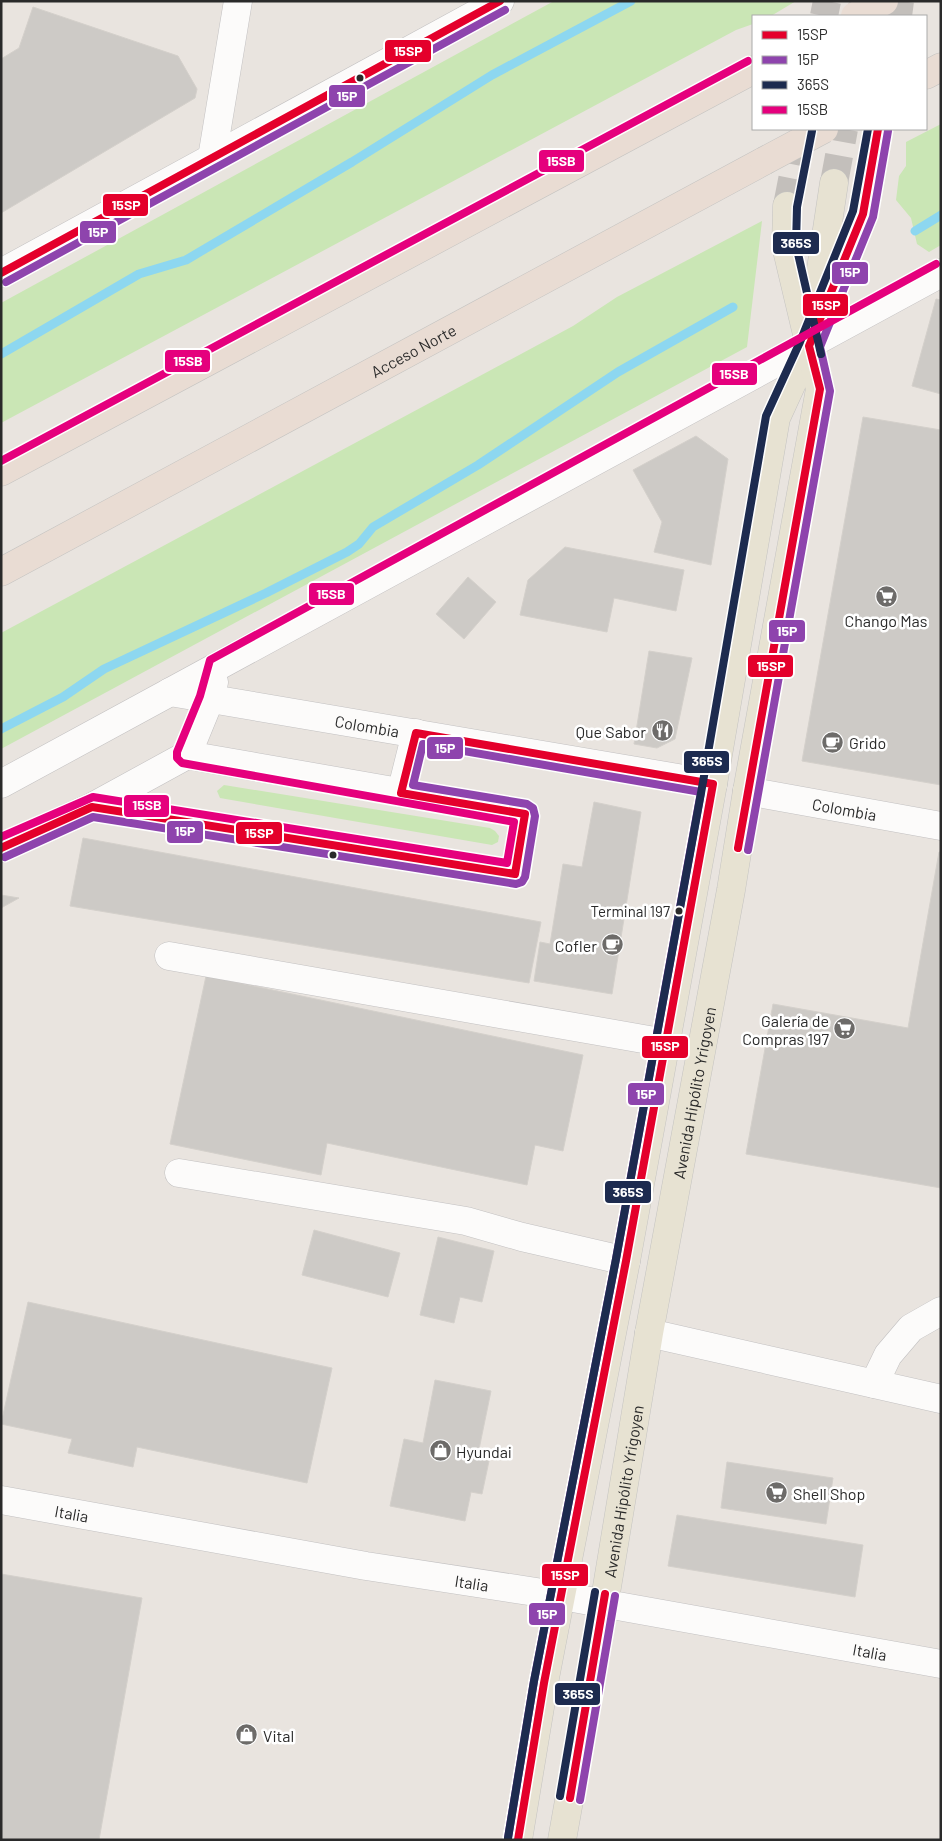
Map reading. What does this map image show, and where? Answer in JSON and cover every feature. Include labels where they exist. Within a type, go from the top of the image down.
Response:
[{"type":"highway","points":[[857,15],[884,1]]},
{"type":"highway","points":[[1,472],[752,71]]},
{"type":"highway","name":"Acceso Norte","points":[[1,572],[822,130]]},
{"type":"main road","name":"Avenida Hipólito Yrigoyen","points":[[518,1840],[544,1683],[626,1260],[713,784],[776,418],[809,346],[863,214],[873,158]]},
{"type":"main road","name":"Avenida Hipólito Yrigoyen","points":[[809,346],[834,183]]},
{"type":"main road","name":"Avenida Hipólito Yrigoyen","points":[[562,1840],[604,1605],[648,1333],[731,890],[747,791],[820,389],[786,246],[787,206]]},
{"type":"street","points":[[212,158],[238,1]]},
{"type":"street","points":[[1,273],[500,1]]},
{"type":"street","points":[[1,784],[941,273]]},
{"type":"street","points":[[187,755],[210,699],[218,666]]},
{"type":"street","name":"Colombia","points":[[170,692],[713,784]]},
{"type":"street","points":[[401,793],[416,733]]},
{"type":"street","points":[[1,848],[92,807],[187,755],[525,814],[515,874],[92,807]]},
{"type":"street","name":"Colombia","points":[[747,791],[941,826]]},
{"type":"street","points":[[169,956],[666,1043]]},
{"type":"street","points":[[179,1173],[466,1221],[522,1237],[626,1260]]},
{"type":"street","points":[[874,1384],[888,1356],[911,1328],[941,1311]]},
{"type":"street","points":[[648,1333],[941,1399]]},
{"type":"street","name":"Italia","points":[[1,1500],[366,1566],[562,1596],[941,1664]]},
{"type":"green space","points":[[554,1],[796,1],[773,15],[752,15],[752,24],[736,30],[1,423],[1,303]]},
{"type":"green space","points":[[941,124],[941,245],[929,252],[917,244],[911,218],[896,200],[899,176],[906,166],[906,142]]},
{"type":"green space","points":[[762,221],[747,347],[1,749],[1,633],[573,326],[617,297]]},
{"type":"green space","points":[[224,785],[490,828],[499,836],[498,842],[492,845],[220,798],[217,791]]},
{"type":"building","points":[[33,7],[178,56],[197,89],[195,98],[1,213],[1,59],[19,48]]},
{"type":"building","points":[[936,299],[941,300],[941,394],[912,386]]},
{"type":"building","name":"Chango Mas","points":[[863,417],[941,430],[941,785],[802,761]]},
{"type":"building","points":[[696,436],[728,459],[711,565],[654,552],[662,522],[633,470]]},
{"type":"building","points":[[565,547],[684,570],[676,611],[614,598],[607,632],[520,615],[528,580]]},
{"type":"building","points":[[468,577],[496,602],[464,639],[436,614]]},
{"type":"building","points":[[649,651],[692,658],[675,739],[657,748],[634,744]]},
{"type":"building","points":[[594,802],[641,812],[612,994],[534,981],[540,942],[550,944],[563,864],[582,867]]},
{"type":"building","points":[[83,838],[541,922],[529,983],[70,906]]},
{"type":"building","points":[[939,852],[941,852],[941,1188],[746,1154],[773,1004],[908,1028]]},
{"type":"building","points":[[1,895],[19,898],[1,908]]},
{"type":"building","points":[[206,976],[583,1055],[563,1151],[535,1145],[527,1185],[327,1143],[321,1175],[170,1144]]},
{"type":"building","points":[[314,1230],[400,1253],[388,1297],[302,1275]]},
{"type":"building","points":[[438,1237],[494,1251],[482,1302],[460,1297],[454,1323],[420,1315]]},
{"type":"building","points":[[28,1302],[332,1368],[307,1483],[137,1447],[133,1467],[68,1453],[72,1439],[1,1424]]},
{"type":"building","name":"Hyundai","points":[[435,1380],[491,1391],[477,1459],[489,1461],[482,1494],[471,1492],[465,1521],[390,1506],[404,1439],[423,1443]]},
{"type":"building","name":"Shell Shop","points":[[727,1462],[833,1478],[826,1524],[721,1508]]},
{"type":"building","points":[[677,1515],[863,1545],[855,1597],[668,1566]]},
{"type":"building","points":[[1,1574],[142,1598],[99,1840],[1,1840]]},
{"type":"waterway","points":[[1,354],[139,274],[186,260],[352,162],[492,75],[631,1]]},
{"type":"waterway","points":[[915,231],[941,215]]},
{"type":"waterway","points":[[1,729],[63,697],[104,669],[266,593],[347,552],[359,544],[373,527],[478,465],[618,372],[733,307]]},
{"type":"tunnel","points":[[824,15],[827,1]]},
{"type":"tunnel","points":[[898,15],[900,1]]},
{"type":"tunnel","points":[[787,206],[802,130]]},
{"type":"tunnel","points":[[834,183],[844,130]]},
{"type":"tunnel","points":[[873,158],[878,130]]},
{"type":"transit line","name":"15SP","points":[[1,273],[500,1]]},
{"type":"transit line","name":"15P","points":[[6,282],[505,10]]},
{"type":"transit line","name":"15SB","points":[[1,461],[748,61]]},
{"type":"transit line","name":"365S","points":[[508,1838],[534,1681],[616,1259],[703,782],[766,416],[800,342],[853,211],[868,130]]},
{"type":"transit line","name":"15SP","points":[[738,848],[820,389],[809,346],[863,214],[878,130]]},
{"type":"transit line","name":"365S","points":[[812,131],[797,207],[796,245],[821,354]]},
{"type":"transit line","name":"15P","points":[[748,850],[830,391],[820,347],[873,217],[888,131]]},
{"type":"transit line","name":"15SB","points":[[1,837],[93,797],[507,863],[514,822],[182,763],[177,758],[177,752],[200,696],[210,660],[936,264]]},
{"type":"transit line","name":"15SP","points":[[1,848],[92,807],[515,874],[525,814],[401,793],[416,733],[713,784],[626,1261],[544,1683],[518,1840]]},
{"type":"transit line","name":"15P","points":[[5,857],[93,817],[516,884],[522,882],[525,877],[535,816],[533,808],[527,804],[413,785],[423,744],[701,792],[616,1259],[534,1681],[508,1838]]},
{"type":"transit line","name":"365S","points":[[560,1796],[595,1592]]},
{"type":"transit line","name":"15SP","points":[[570,1798],[605,1594]]},
{"type":"transit line","name":"15P","points":[[580,1800],[615,1596]]},
{"type":"place","name":"Chango Mas","points":[[886,596]]},
{"type":"place","name":"Que Sabor","points":[[662,731]]},
{"type":"place","name":"Grido","points":[[833,742]]},
{"type":"place","name":"Terminal 197","points":[[679,911]]},
{"type":"place","name":"Cofler","points":[[613,945]]},
{"type":"place","name":"Galería de Compras 197","points":[[845,1029]]},
{"type":"place","name":"Hyundai","points":[[440,1451]]},
{"type":"place","name":"Shell Shop","points":[[777,1493]]},
{"type":"place","name":"Vital","points":[[247,1735]]}]
